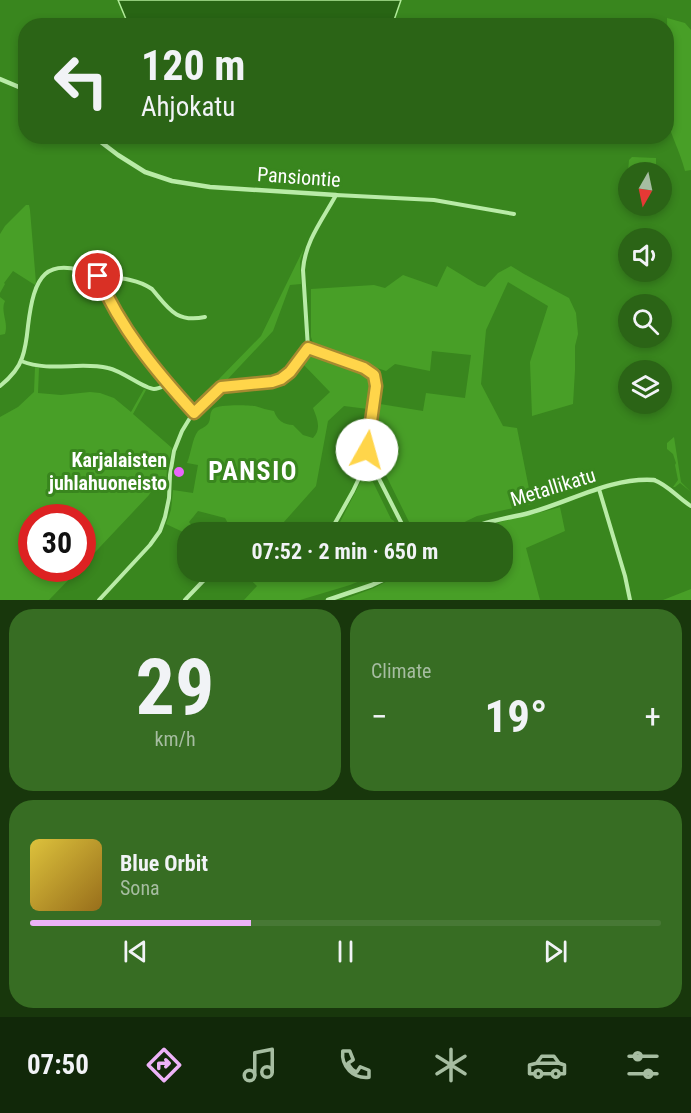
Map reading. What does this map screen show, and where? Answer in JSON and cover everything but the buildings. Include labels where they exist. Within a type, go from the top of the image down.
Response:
[{"type":"street","points":[[0,79],[18,87]]},
{"type":"street","name":"Pansiontie","points":[[103,144],[138,168],[172,182],[210,187],[434,200],[514,214]]},
{"type":"street","points":[[99,600],[160,531],[169,498],[174,451],[182,431],[194,413],[221,387],[281,379],[290,372],[308,348],[304,260],[314,232],[336,195]]},
{"type":"street","points":[[0,386],[12,376],[21,361],[26,345],[33,300],[41,278],[49,270],[58,267],[84,270],[98,276],[129,279],[152,289],[172,313],[189,319],[205,317]]},
{"type":"street","points":[[98,276],[126,330],[142,353],[194,413]]},
{"type":"street","points":[[308,348],[364,368],[374,375],[376,386],[367,450],[371,464],[401,522]]},
{"type":"street","points":[[21,361],[51,367],[108,368],[121,372],[152,389],[167,384]]},
{"type":"street","points":[[336,522],[362,472],[371,464]]},
{"type":"street","name":"Metallikatu","points":[[488,522],[528,513],[599,489],[645,479],[654,480]]},
{"type":"street","points":[[654,480],[663,483],[691,506]]},
{"type":"street","points":[[599,489],[630,600]]},
{"type":"street","points":[[185,600],[202,582]]},
{"type":"street","points":[[328,600],[378,582]]},
{"type":"shaded area","points":[[118,0],[401,0],[395,18],[126,18]]},
{"type":"shaded area","points":[[674,20],[685,23],[691,30],[691,170],[685,171],[674,140]]},
{"type":"shaded area","points":[[632,157],[656,158],[656,162],[629,162]]},
{"type":"shaded area","points":[[26,205],[29,205],[30,210],[36,283],[35,285],[13,271],[0,293],[0,234]]},
{"type":"shaded area","points":[[304,248],[300,262],[301,284],[290,285],[273,331],[225,382],[220,384],[218,380],[261,336]]},
{"type":"shaded area","points":[[447,266],[485,287],[498,273],[511,266],[569,298],[576,313],[578,334],[575,346],[573,404],[532,416],[530,362],[548,306],[508,282],[486,330],[481,384],[503,426],[517,428],[532,504],[477,516],[465,522],[409,522],[372,447],[380,404],[423,411],[426,393],[465,398],[471,355],[432,351],[430,371],[395,364],[386,371],[318,348],[313,343],[311,289],[374,285],[385,288],[403,275],[437,287]]},
{"type":"shaded area","points":[[0,297],[5,301],[3,309],[6,330],[5,334],[0,335]]},
{"type":"shaded area","points":[[312,355],[361,371],[368,379],[370,388],[368,409],[344,406],[328,421],[316,486],[284,522],[227,522],[225,518],[198,511],[189,522],[177,522],[177,529],[166,524],[171,510],[173,490],[193,493],[198,465],[187,463],[194,438],[198,431],[208,424],[211,412],[216,407],[255,406],[274,411],[281,421],[293,425],[303,435],[313,438],[316,435],[318,427],[313,408],[330,392],[301,362]]},
{"type":"shaded area","points":[[35,367],[39,368],[38,393],[61,395],[100,393],[114,398],[131,412],[144,389],[146,390],[133,414],[172,448],[167,468],[166,488],[154,486],[149,495],[96,551],[96,504],[18,504],[18,582],[66,582],[49,600],[0,600],[0,417],[18,407],[34,392]]},
{"type":"shaded area","points":[[674,437],[681,482],[691,492],[680,483],[673,487],[678,480],[676,463],[673,454],[667,449],[667,443]]},
{"type":"shaded area","points":[[362,479],[372,480],[395,522],[340,522]]},
{"type":"shaded area","points":[[560,507],[565,531],[526,548],[540,600],[342,600],[386,582],[513,582],[513,522],[501,522]]},
{"type":"shaded area","points":[[253,582],[357,582],[300,600],[244,600],[257,586]]},
{"type":"shaded area","points":[[691,589],[691,600],[663,600]]},
{"type":"place","name":"Karjalaisten juhlahuoneisto","points":[[179,472]]},
{"type":"district","name":"PANSIO","points":[[253,471]]},
{"type":"route","points":[[98,276],[126,330],[142,353],[194,413],[218,388],[225,385],[272,382],[281,379],[290,372],[308,348],[369,370],[374,375],[376,386],[367,450]]}]
